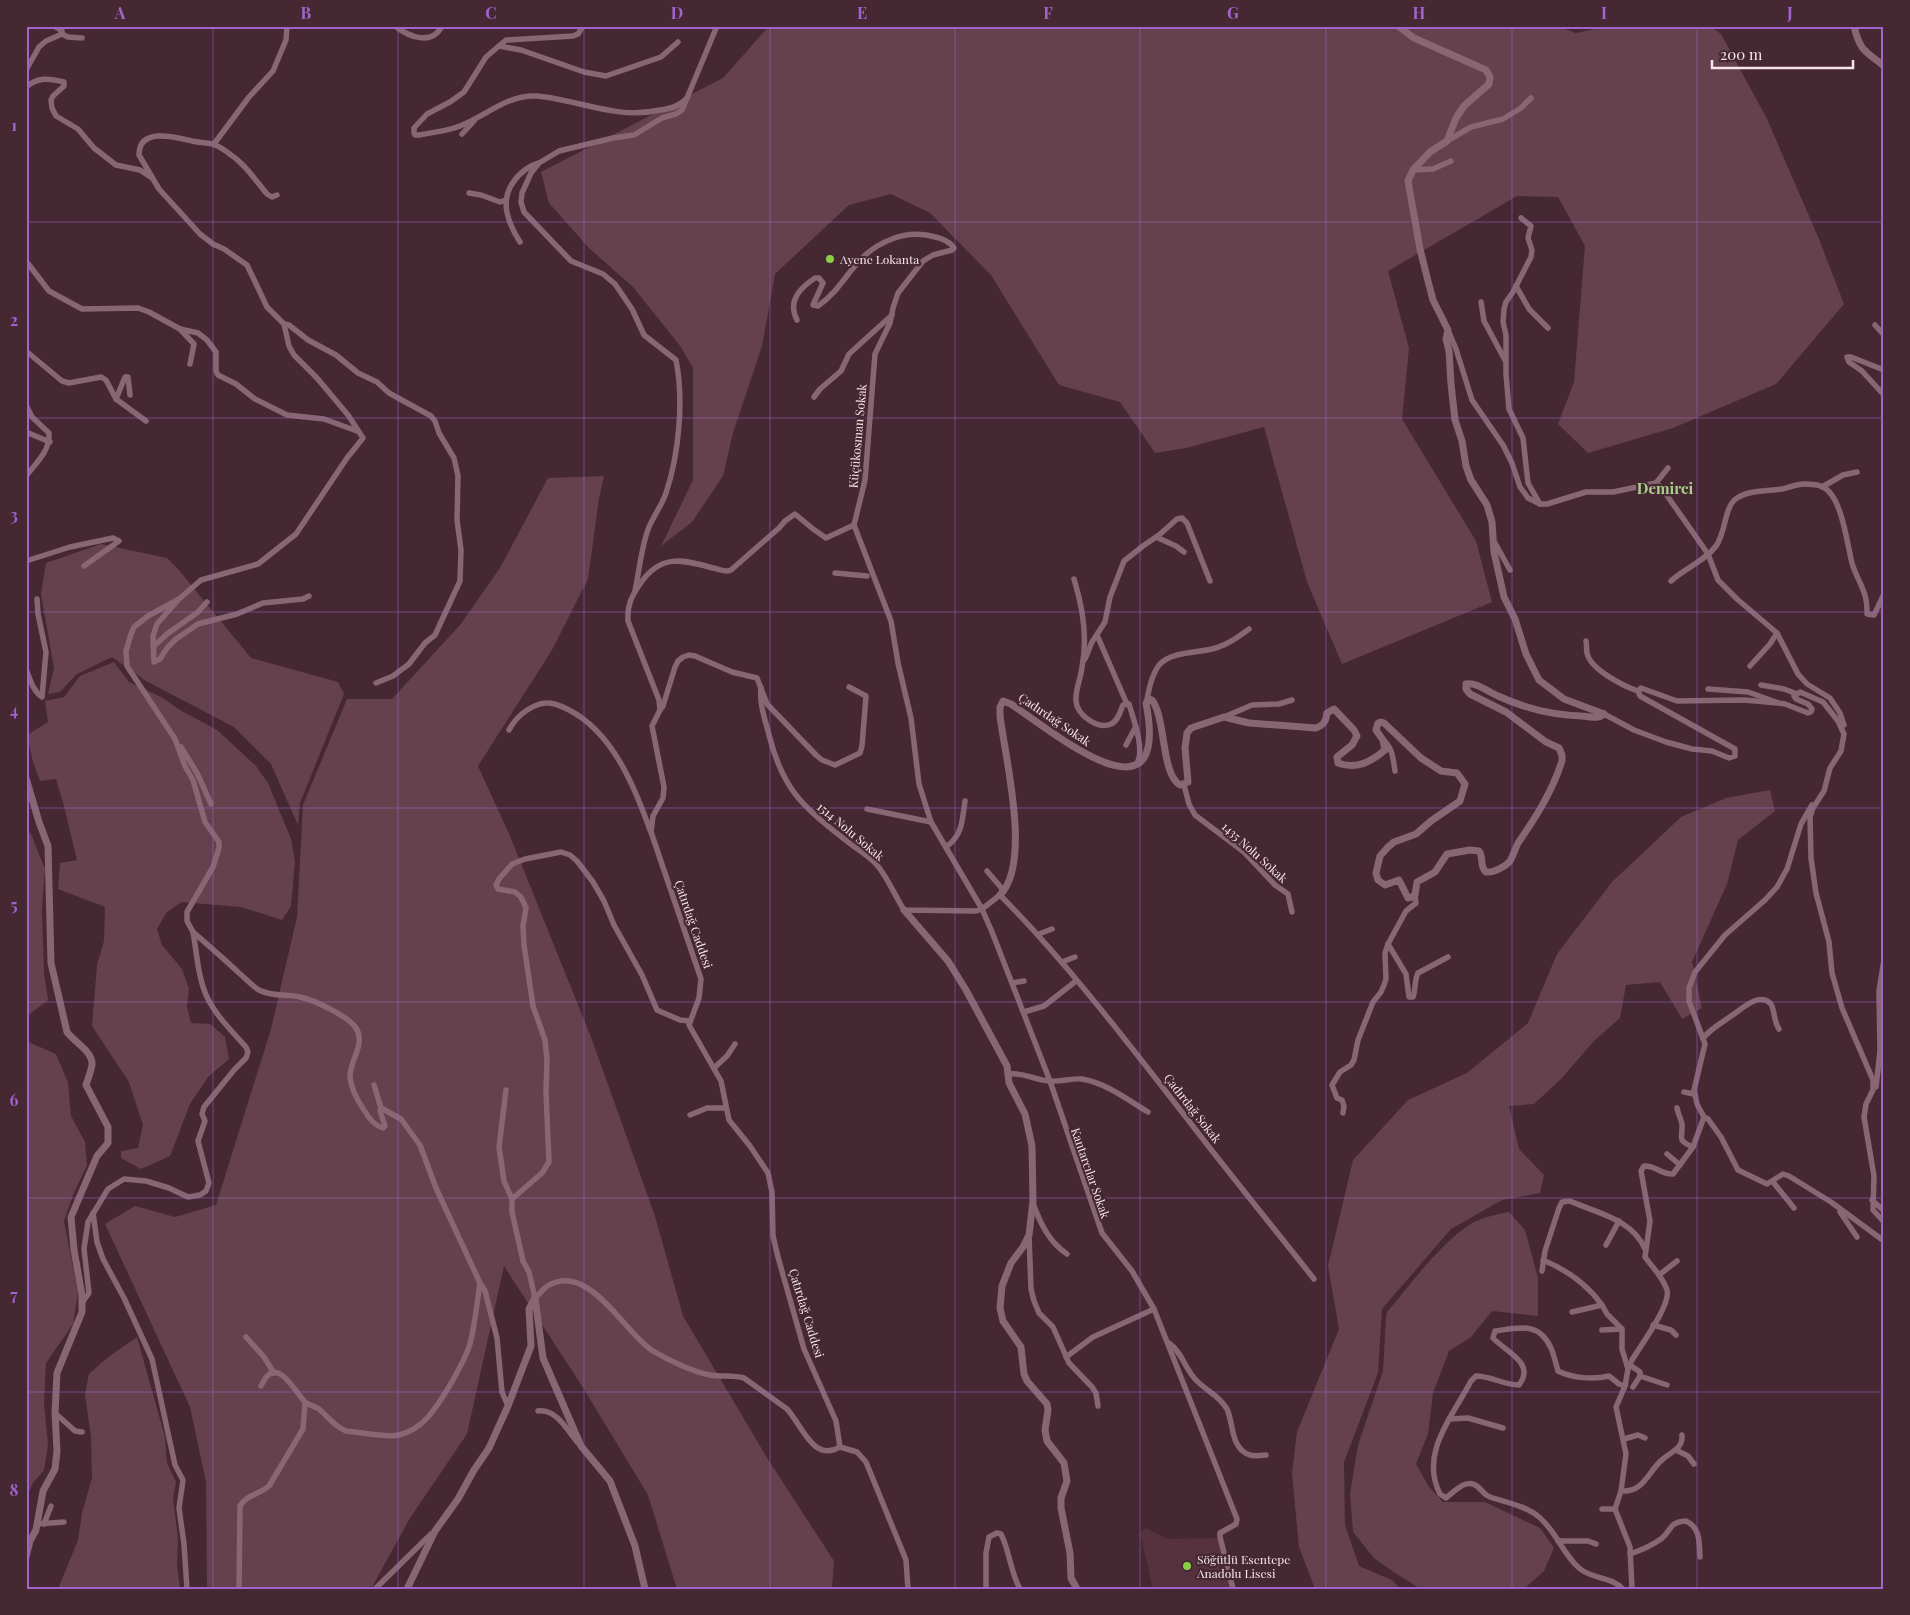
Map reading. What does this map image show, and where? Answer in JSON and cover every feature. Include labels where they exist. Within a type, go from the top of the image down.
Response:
[{"type":"street","points":[[54,26],[68,37],[82,38]]},
{"type":"street","points":[[214,144],[249,97],[273,70],[286,40],[288,26]]},
{"type":"street","points":[[395,26],[414,36],[425,38],[433,37],[442,26]]},
{"type":"street","points":[[583,26],[578,34],[573,36],[532,39],[514,38],[506,40],[486,57],[464,92],[427,114],[414,128],[414,133],[420,135],[458,127],[475,120],[507,101],[523,96],[547,98],[591,108],[633,114],[646,114],[679,106],[687,98]]},
{"type":"street","points":[[520,242],[510,226],[505,206],[507,193],[517,177],[532,165],[559,151],[634,135],[662,118],[682,110],[717,26]]},
{"type":"street","points":[[1398,26],[1414,38],[1486,70],[1490,77],[1488,84],[1464,106],[1456,118],[1448,141]]},
{"type":"street","points":[[1854,26],[1857,40],[1863,50],[1884,66]]},
{"type":"street","points":[[26,70],[39,47],[46,41],[62,34]]},
{"type":"street","points":[[499,46],[521,50],[584,72],[606,76],[660,57],[678,42]]},
{"type":"street","points":[[26,86],[39,79],[64,82],[64,86],[50,100],[56,116],[78,128],[94,148],[116,165],[140,170],[153,179]]},
{"type":"street","points":[[1530,98],[1520,108],[1503,118],[1471,127],[1430,152],[1413,170],[1408,181],[1420,249],[1434,300],[1456,349],[1472,400],[1503,445],[1528,498],[1540,504],[1554,503],[1586,492],[1613,492],[1656,483],[1668,468]]},
{"type":"street","points":[[462,134],[475,120]]},
{"type":"street","points":[[277,196],[272,197],[267,194],[238,161],[214,144],[194,142],[168,135],[157,135],[144,142],[139,149],[139,155],[159,189],[200,234],[247,265],[267,306],[284,324],[289,346],[294,355],[317,378],[348,415],[363,438],[347,458],[296,534],[258,564],[201,580],[179,599],[157,624],[152,647],[154,662],[160,660],[167,648],[181,634],[198,624],[237,614],[263,603],[303,599],[309,596]]},
{"type":"street","points":[[1413,170],[1433,169],[1451,161]]},
{"type":"street","points":[[539,163],[525,185],[521,202],[524,212],[571,260],[603,274],[615,284],[632,309],[644,335],[676,360],[679,421],[673,465],[666,494],[648,528],[635,591]]},
{"type":"street","points":[[469,193],[500,202],[506,200]]},
{"type":"street","points":[[1521,218],[1531,226],[1528,238],[1532,250],[1531,257],[1504,309],[1509,409],[1524,445],[1528,483],[1540,504]]},
{"type":"street","name":"Küçükosman Sokak","points":[[796,320],[792,306],[794,298],[802,288],[815,278],[824,282],[814,305],[818,306],[832,294],[862,256],[881,243],[899,236],[916,233],[950,243],[954,249],[928,257],[920,264],[898,293],[890,323],[874,357],[865,480],[854,525]]},
{"type":"street","points":[[26,262],[49,290],[82,309],[138,308],[180,329],[198,333],[207,340],[216,352],[216,371],[218,375],[236,384],[255,399],[287,414],[324,419],[361,433]]},
{"type":"street","points":[[1516,286],[1529,309],[1548,328]]},
{"type":"street","points":[[1481,302],[1484,321],[1506,362]]},
{"type":"street","points":[[814,397],[820,389],[842,371],[849,354],[892,315]]},
{"type":"street","points":[[284,324],[289,325],[308,340],[336,355],[358,373],[377,382],[389,393],[431,416],[454,458],[459,488],[457,520],[461,550],[460,581],[434,635],[425,643],[409,664],[393,676],[376,683]]},
{"type":"street","points":[[1875,325],[1884,335]]},
{"type":"street","points":[[180,329],[194,344],[190,364]]},
{"type":"street","points":[[1448,330],[1446,339],[1450,351],[1450,384],[1455,420],[1469,473],[1487,505],[1492,522],[1498,575],[1504,597],[1516,619],[1526,654],[1539,680],[1564,699],[1604,714],[1634,730],[1692,749],[1712,751],[1728,758],[1735,756],[1735,749],[1725,742],[1640,696],[1638,691],[1603,673],[1593,665],[1587,653],[1586,640]]},
{"type":"street","points":[[26,351],[62,381],[69,383],[100,377],[106,380],[116,399],[146,421]]},
{"type":"street","points":[[1884,370],[1847,357],[1849,362],[1862,371],[1884,395]]},
{"type":"street","points":[[116,399],[125,376],[128,377],[130,395]]},
{"type":"street","points":[[26,405],[32,417],[49,433],[50,442],[47,450],[26,476]]},
{"type":"street","points":[[26,432],[50,442]]},
{"type":"street","points":[[1822,487],[1843,475],[1857,472]]},
{"type":"street","points":[[1656,483],[1661,487],[1708,554],[1711,566],[1722,585],[1777,633],[1802,679],[1830,698],[1840,713],[1844,727],[1841,751],[1830,768],[1825,788],[1810,817],[1811,858],[1814,886],[1829,942],[1832,973],[1842,1008],[1873,1080],[1872,1093]]},
{"type":"street","points":[[1671,581],[1718,545],[1724,533],[1729,508],[1738,497],[1763,491],[1783,489],[1795,484],[1809,484],[1822,487],[1828,491],[1836,502],[1853,565],[1866,594],[1867,614],[1874,615],[1884,594]]},
{"type":"street","points":[[660,710],[659,700],[628,621],[627,609],[635,591],[648,572],[657,566],[674,561],[701,564],[726,572],[731,570],[785,521],[796,514],[813,530],[826,538],[854,525],[891,621],[898,663],[912,718],[919,784],[931,822],[982,909]]},
{"type":"street","points":[[1083,666],[1105,622],[1110,597],[1124,561],[1177,519],[1182,518],[1186,523],[1210,581]]},
{"type":"street","points":[[1156,537],[1176,546],[1184,552]]},
{"type":"street","points":[[26,561],[70,547],[113,538],[119,541],[84,566]]},
{"type":"street","points":[[1494,542],[1510,570]]},
{"type":"street","points":[[836,573],[867,576]]},
{"type":"street","points":[[1074,579],[1082,608],[1085,639],[1083,666],[1076,702],[1079,710],[1090,720],[1100,725],[1110,725],[1117,719],[1123,705],[1127,704]]},
{"type":"street","points":[[26,669],[38,696],[42,697],[46,652],[38,614],[37,599]]},
{"type":"street","points":[[179,599],[148,616],[134,627],[126,651],[127,666],[194,767],[211,804]]},
{"type":"street","points":[[152,647],[198,612],[207,602]]},
{"type":"street","points":[[1136,765],[1144,757],[1149,743],[1150,722],[1147,700],[1153,675],[1160,664],[1172,657],[1218,648],[1232,642],[1249,629]]},
{"type":"street","points":[[1750,666],[1770,644],[1777,633]]},
{"type":"street","points":[[1097,635],[1127,704],[1129,704],[1140,745],[1140,757],[1136,765]]},
{"type":"street","points":[[651,832],[653,816],[663,798],[664,786],[652,726],[664,706],[674,667],[683,657],[689,655],[732,672],[757,678],[767,704],[816,756],[834,765],[860,753],[862,746],[866,696],[849,687]]},
{"type":"street","points":[[1343,1113],[1344,1106],[1342,1100],[1337,1098],[1332,1085],[1340,1072],[1350,1065],[1357,1054],[1358,1040],[1373,1002],[1382,992],[1384,985],[1386,972],[1385,953],[1388,944],[1406,911],[1416,903],[1417,882],[1434,872],[1447,854],[1454,852],[1479,851],[1481,853],[1482,868],[1486,872],[1495,870],[1510,861],[1516,846],[1546,802],[1562,761],[1559,748],[1546,742],[1506,712],[1470,694],[1466,689],[1466,684],[1470,683],[1498,696],[1549,714],[1596,718],[1604,714]]},
{"type":"street","points":[[1761,684],[1797,694],[1803,693],[1823,702],[1838,721],[1844,734]]},
{"type":"street","name":"1514 Nolu Sokak","points":[[761,687],[762,709],[775,758],[786,782],[805,808],[876,864],[904,910],[948,961],[991,1034],[1007,1066],[1009,1083],[1025,1114],[1032,1146],[1033,1201],[1029,1235]]},
{"type":"street","points":[[1638,691],[1641,688],[1677,701],[1744,700],[1785,704],[1808,713],[1811,712],[1810,706],[1796,699],[1794,696],[1797,694]]},
{"type":"street","points":[[1708,688],[1744,692],[1770,698],[1778,703]]},
{"type":"street","points":[[1147,700],[1152,700],[1154,703],[1170,769],[1174,780],[1180,785],[1188,782],[1185,748],[1187,733],[1191,728],[1224,718],[1252,706],[1279,704],[1292,700]]},
{"type":"street","name":"Çadırdağ Sokak","points":[[1136,765],[1120,768],[1103,763],[1065,742],[1019,709],[1003,701],[1000,707],[1000,716],[1014,804],[1015,827],[1014,868],[1002,893],[1039,934],[1136,1053],[1314,1279]]},
{"type":"street","name":"Çatırdağ Caddesi","points":[[509,730],[516,719],[526,710],[544,703],[557,704],[586,719],[600,734],[618,760],[636,796],[651,832],[701,979],[699,998],[689,1025],[721,1081],[729,1120],[750,1146],[768,1173],[772,1192],[774,1236],[778,1257],[804,1349],[836,1421],[840,1447]]},
{"type":"street","points":[[1224,718],[1249,723],[1316,728],[1322,726],[1328,713],[1334,710],[1354,730],[1357,736],[1352,745],[1337,757],[1338,763],[1348,767],[1358,765],[1385,750],[1383,740]]},
{"type":"street","points":[[1395,771],[1392,750],[1376,730],[1376,726],[1381,722],[1421,758],[1441,771],[1457,773],[1465,784],[1460,801],[1416,834],[1394,842],[1380,856],[1376,873],[1378,880],[1385,885],[1399,880],[1406,896],[1412,898],[1415,894]]},
{"type":"street","points":[[1126,745],[1135,728]]},
{"type":"street","points":[[82,1304],[88,1293],[84,1249],[88,1222],[108,1189],[124,1179],[146,1181],[169,1188],[188,1197],[200,1195],[206,1191],[209,1183],[198,1141],[205,1121],[202,1114],[204,1107],[246,1058],[248,1052],[208,998],[202,983],[193,932],[187,921],[187,912],[213,867],[219,842],[204,822],[193,780],[185,766],[175,739]]},
{"type":"street","points":[[26,778],[38,822],[48,846],[51,963],[67,1032],[73,1041],[88,1053],[92,1064],[86,1085],[108,1127],[108,1142],[97,1156],[71,1217],[74,1250],[82,1295],[82,1312],[57,1373],[55,1413],[57,1452],[55,1469],[43,1491],[41,1524]]},
{"type":"street","name":"1435 Nolu Sokak","points":[[1184,785],[1189,804],[1195,815],[1244,852],[1275,885],[1288,894],[1292,912]]},
{"type":"street","points":[[1820,797],[1811,806],[1804,818],[1787,869],[1777,888],[1725,935],[1693,975],[1688,998],[1703,1038],[1704,1051],[1694,1094],[1704,1117],[1708,1119],[1721,1136],[1738,1170],[1764,1184],[1773,1182],[1783,1174],[1786,1174],[1834,1204],[1884,1241]]},
{"type":"street","points":[[946,847],[956,838],[959,832],[965,801]]},
{"type":"street","points":[[867,809],[931,822]]},
{"type":"street","points":[[512,1199],[542,1173],[549,1162],[546,1092],[548,1060],[545,1040],[533,1006],[524,945],[523,926],[526,908],[521,897],[515,892],[498,889],[496,885],[512,864],[526,859],[561,852],[570,855],[577,861],[593,882],[604,901],[614,925],[642,975],[657,1010],[680,1020],[689,1021]]},
{"type":"street","points":[[904,910],[976,911],[982,909],[1002,893],[987,871]]},
{"type":"street","name":"Kantarcılar Sokak","points":[[982,909],[1050,1082],[1102,1234],[1132,1270],[1154,1309],[1237,1519],[1236,1524],[1220,1533],[1233,1589]]},
{"type":"street","points":[[1039,934],[1052,929]]},
{"type":"street","points":[[193,932],[257,989],[273,994],[300,997],[318,1004],[349,1021],[357,1029],[359,1042],[350,1076],[354,1093],[367,1114],[379,1127],[383,1128],[385,1126],[380,1111],[382,1108],[374,1085]]},
{"type":"street","points":[[1388,944],[1406,974],[1409,997],[1413,997],[1418,973],[1448,958]]},
{"type":"street","points":[[1062,962],[1075,957]]},
{"type":"street","points":[[1884,960],[1879,991],[1880,1051],[1877,1080],[1875,1088],[1866,1104],[1864,1121],[1874,1176],[1872,1200],[1874,1213],[1884,1222]]},
{"type":"street","points":[[1012,983],[1024,981]]},
{"type":"street","points":[[1024,1012],[1044,1006],[1076,981]]},
{"type":"street","points":[[1703,1038],[1714,1026],[1751,1002],[1761,1000],[1767,1001],[1772,1006],[1775,1022],[1779,1029]]},
{"type":"street","points":[[714,1068],[725,1059],[735,1044]]},
{"type":"street","points":[[1009,1074],[1022,1074],[1050,1082],[1076,1079],[1095,1083],[1148,1112]]},
{"type":"street","points":[[506,1090],[500,1147],[504,1181],[512,1199],[512,1212],[523,1260],[529,1272],[535,1298],[543,1358],[581,1446]]},
{"type":"street","points":[[1684,1092],[1694,1094]]},
{"type":"street","points":[[382,1108],[401,1120],[420,1145],[436,1188],[485,1290],[497,1338],[502,1392],[508,1406]]},
{"type":"street","points":[[690,1116],[707,1108],[726,1108]]},
{"type":"street","points":[[1677,1108],[1682,1124],[1681,1137],[1684,1142],[1693,1147]]},
{"type":"street","points":[[1632,1589],[1630,1546],[1615,1509],[1621,1492],[1626,1454],[1616,1407],[1625,1386],[1629,1367],[1665,1305],[1668,1292],[1659,1275],[1645,1257],[1650,1221],[1641,1171],[1644,1166],[1651,1165],[1667,1174],[1673,1174],[1693,1147],[1704,1117]]},
{"type":"street","points":[[1667,1154],[1680,1165]]},
{"type":"street","points":[[1773,1182],[1794,1208]]},
{"type":"street","points":[[1872,1200],[1884,1211]]},
{"type":"street","points":[[1033,1201],[1039,1221],[1050,1239],[1067,1254]]},
{"type":"street","points":[[1542,1271],[1543,1260],[1562,1202],[1570,1201],[1630,1228],[1639,1238],[1645,1249]]},
{"type":"street","points":[[1834,1204],[1856,1237]]},
{"type":"street","points":[[93,1213],[97,1242],[103,1259],[124,1298],[152,1360],[176,1465],[183,1480],[179,1508],[187,1589]]},
{"type":"street","points":[[1606,1244],[1619,1222]]},
{"type":"street","points":[[1029,1235],[1032,1295],[1039,1313],[1053,1327],[1069,1363],[1096,1393],[1098,1406]]},
{"type":"street","points":[[1029,1235],[1011,1263],[1002,1286],[1000,1308],[1003,1321],[1021,1347],[1024,1374],[1027,1381],[1047,1404],[1045,1430],[1047,1440],[1064,1463],[1067,1481],[1061,1498],[1061,1508],[1069,1547],[1071,1578],[1077,1589]]},
{"type":"street","points":[[1543,1260],[1580,1281],[1594,1294],[1607,1314],[1622,1329],[1622,1349],[1629,1367],[1640,1372],[1640,1376]]},
{"type":"street","points":[[1659,1275],[1677,1261]]},
{"type":"street","points":[[407,1589],[435,1531],[489,1448],[508,1406],[531,1346],[530,1309],[535,1298],[547,1287],[562,1282],[573,1282],[582,1285],[606,1302],[640,1341],[652,1350],[670,1360],[704,1374],[744,1378],[787,1410],[806,1437],[817,1447],[827,1452],[832,1452],[840,1447],[856,1452],[866,1462],[906,1560],[908,1589]]},
{"type":"street","points":[[246,1337],[256,1346],[274,1373],[286,1377],[305,1402],[317,1408],[340,1429],[346,1432],[398,1435],[409,1432],[429,1416],[451,1382],[469,1347],[480,1283]]},
{"type":"street","points":[[1572,1312],[1602,1305]]},
{"type":"street","points":[[1066,1357],[1093,1338],[1154,1309]]},
{"type":"street","points":[[1653,1325],[1670,1330],[1676,1335]]},
{"type":"street","points":[[1623,1589],[1610,1579],[1585,1572],[1574,1564],[1544,1522],[1533,1513],[1485,1495],[1476,1485],[1470,1482],[1462,1485],[1446,1498],[1440,1494],[1434,1475],[1434,1456],[1440,1437],[1471,1381],[1476,1376],[1513,1385],[1520,1385],[1525,1378],[1525,1371],[1519,1360],[1493,1338],[1495,1331],[1534,1329],[1539,1332],[1551,1347],[1558,1371],[1577,1376],[1597,1378],[1609,1376],[1625,1386]]},
{"type":"street","points":[[1602,1330],[1622,1329]]},
{"type":"street","points":[[1168,1342],[1176,1347],[1194,1379],[1215,1394],[1223,1404],[1229,1415],[1236,1443],[1240,1448],[1250,1455],[1266,1455]]},
{"type":"street","points":[[261,1386],[264,1380],[274,1373]]},
{"type":"street","points":[[1640,1376],[1666,1385]]},
{"type":"street","points":[[1633,1386],[1640,1376]]},
{"type":"street","points":[[240,1589],[240,1506],[246,1498],[264,1491],[269,1486],[303,1429],[305,1402]]},
{"type":"street","points":[[538,1411],[550,1412],[565,1426],[610,1481],[635,1546],[645,1589]]},
{"type":"street","points":[[55,1413],[75,1431],[82,1432]]},
{"type":"street","points":[[1450,1419],[1468,1418],[1503,1428]]},
{"type":"street","points":[[1624,1439],[1638,1435],[1645,1438]]},
{"type":"street","points":[[1621,1492],[1628,1492],[1638,1488],[1662,1460],[1676,1450],[1682,1442],[1682,1435]]},
{"type":"street","points":[[1676,1450],[1688,1456],[1694,1464]]},
{"type":"street","points":[[26,1557],[30,1541],[51,1506]]},
{"type":"street","points":[[1602,1509],[1615,1509]]},
{"type":"street","points":[[1630,1554],[1646,1548],[1660,1539],[1673,1524],[1686,1521],[1692,1524],[1698,1532],[1700,1557]]},
{"type":"street","points":[[41,1524],[64,1522]]},
{"type":"street","points":[[375,1589],[435,1531]]},
{"type":"street","points":[[986,1589],[989,1537],[997,1533],[1001,1534],[1006,1544],[1014,1576],[1020,1589]]},
{"type":"street","points":[[1558,1542],[1588,1541],[1596,1544]]},
{"type":"shaded area","points":[[769,26],[1557,26],[1576,33],[1609,26],[1710,26],[1721,34],[1767,119],[1819,239],[1844,304],[1776,384],[1673,428],[1588,453],[1558,424],[1574,382],[1585,246],[1558,197],[1517,196],[1388,271],[1409,348],[1402,419],[1476,541],[1492,602],[1342,664],[1307,582],[1264,427],[1186,448],[1155,453],[1120,402],[1059,385],[991,275],[930,213],[891,194],[849,205],[775,274],[762,346],[733,433],[723,476],[692,522],[661,546],[693,480],[693,368],[681,347],[633,287],[589,248],[549,203],[541,172],[723,78]]},
{"type":"shaded area","points":[[604,476],[599,498],[588,579],[552,650],[478,766],[510,836],[591,1037],[655,1216],[683,1316],[769,1461],[834,1561],[832,1589],[677,1589],[648,1495],[582,1386],[504,1266],[467,1434],[410,1518],[371,1589],[207,1589],[206,1482],[190,1407],[105,1224],[135,1206],[175,1217],[216,1205],[271,1029],[297,917],[303,805],[347,699],[392,699],[460,625],[500,568],[548,478]]},
{"type":"shaded area","points":[[101,544],[167,558],[251,658],[338,682],[344,694],[300,803],[298,825],[271,764],[234,727],[146,681],[112,657],[77,674],[60,692],[48,694],[54,668],[41,594],[46,563]]},
{"type":"shaded area","points":[[114,662],[129,682],[163,698],[180,710],[217,730],[256,766],[268,783],[291,839],[295,861],[291,906],[282,920],[241,907],[181,902],[166,913],[157,929],[162,945],[182,969],[189,989],[187,1006],[191,1023],[210,1024],[225,1037],[229,1059],[208,1077],[190,1104],[170,1156],[141,1169],[121,1158],[121,1151],[138,1148],[143,1125],[129,1082],[92,1026],[97,965],[104,941],[105,907],[58,889],[60,863],[77,860],[56,779],[40,781],[33,762],[27,735],[48,722],[45,701],[64,697],[80,676]]},
{"type":"shaded area","points":[[1770,790],[1775,811],[1738,840],[1727,884],[1692,962],[1702,1008],[1682,1019],[1660,982],[1626,985],[1620,1018],[1594,1041],[1560,1080],[1534,1104],[1509,1106],[1519,1149],[1544,1175],[1540,1193],[1502,1200],[1451,1229],[1382,1309],[1378,1373],[1344,1462],[1345,1525],[1359,1566],[1392,1580],[1400,1589],[1315,1589],[1299,1547],[1292,1473],[1297,1432],[1339,1329],[1328,1266],[1353,1160],[1408,1100],[1467,1073],[1528,1023],[1557,954],[1612,882],[1681,817],[1726,798]]},
{"type":"shaded area","points":[[26,829],[31,834],[45,869],[42,909],[44,973],[48,1000],[26,1017]]},
{"type":"shaded area","points":[[26,1041],[56,1054],[68,1083],[71,1116],[85,1142],[87,1165],[73,1195],[64,1221],[78,1293],[73,1324],[46,1363],[44,1403],[48,1445],[44,1470],[33,1483],[26,1498]]},
{"type":"shaded area","points":[[1509,1212],[1525,1230],[1538,1278],[1538,1316],[1492,1311],[1471,1337],[1449,1351],[1433,1393],[1428,1434],[1416,1464],[1429,1487],[1443,1502],[1485,1502],[1540,1528],[1554,1548],[1544,1571],[1524,1589],[1421,1589],[1374,1558],[1353,1532],[1350,1494],[1358,1445],[1383,1371],[1387,1312],[1425,1266],[1458,1233],[1478,1220]]},
{"type":"shaded area","points":[[137,1337],[165,1437],[167,1463],[176,1482],[173,1498],[178,1539],[177,1564],[180,1589],[58,1589],[78,1540],[82,1513],[92,1478],[91,1437],[85,1394],[89,1374],[107,1358]]},
{"type":"shaded area","name":"Söğütlü Esentepe Anadolu Lisesi","points":[[1146,1528],[1167,1539],[1220,1538],[1230,1589],[1153,1589],[1140,1533]]},
{"type":"place","name":"Ayene Lokanta","points":[[830,259]]},
{"type":"place","name":"Söğütlü Esentepe Anadolu Lisesi","points":[[1187,1566]]},
{"type":"district","name":"Demirci","points":[[1665,488]]}]
